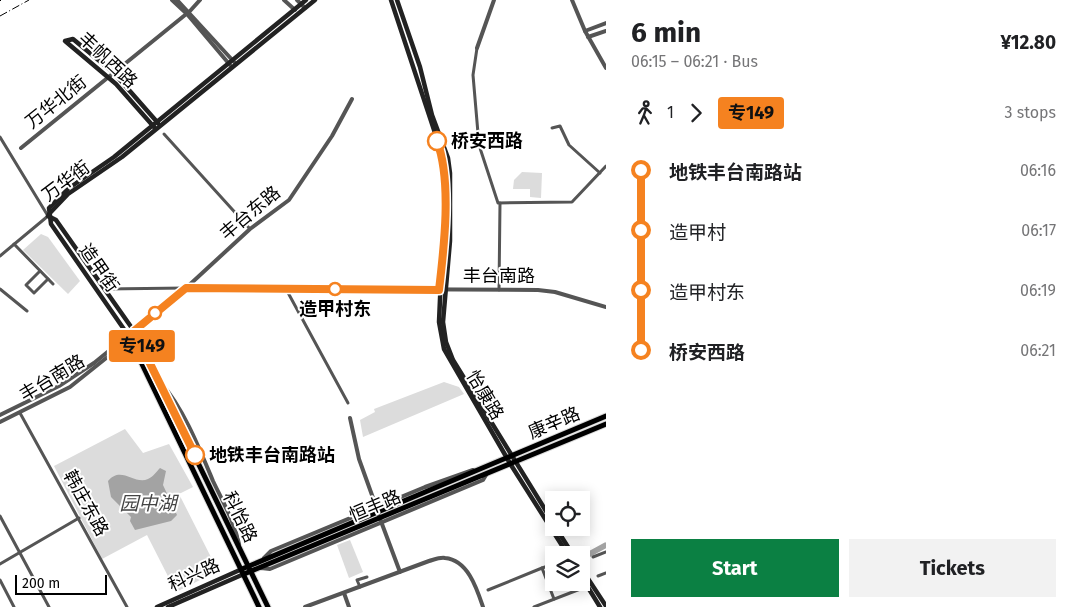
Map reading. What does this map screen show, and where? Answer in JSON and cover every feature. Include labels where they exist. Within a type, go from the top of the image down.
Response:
[{"type":"main road","name":"万华街","points":[[303,6],[306,0]]},
{"type":"main road","name":"万华街","points":[[48,216],[68,194],[113,164],[296,11],[315,0]]},
{"type":"main road","points":[[391,0],[440,148],[444,169],[442,290]]},
{"type":"main road","points":[[397,0],[420,67],[432,115],[448,158],[451,206],[442,290]]},
{"type":"main road","name":"丰帆西路","points":[[73,39],[114,72],[157,126],[108,77],[65,41],[73,39]]},
{"type":"main road","name":"造甲街","points":[[48,216],[56,220],[134,331]]},
{"type":"main road","name":"造甲街","points":[[48,216],[51,224],[129,337]]},
{"type":"main road","name":"怡康路","points":[[442,290],[444,332],[449,351],[563,546]]},
{"type":"main road","name":"科怡路","points":[[134,331],[268,607]]},
{"type":"main road","name":"科怡路","points":[[129,337],[259,607]]},
{"type":"main road","name":"康辛路","points":[[510,457],[606,416]]},
{"type":"main road","name":"康辛路","points":[[514,464],[606,424]]},
{"type":"main road","name":"恒丰路","points":[[243,572],[262,561],[377,510],[510,457]]},
{"type":"main road","name":"怡康路","points":[[514,464],[545,511]]},
{"type":"main road","name":"恒丰路","points":[[250,569],[261,568],[381,522],[514,464]]},
{"type":"main road","name":"科兴路","points":[[158,607],[243,572]]},
{"type":"main road","name":"科兴路","points":[[168,607],[243,572]]},
{"type":"main road","points":[[590,582],[606,606]]},
{"type":"main road","points":[[590,590],[600,607]]},
{"type":"street","points":[[172,0],[188,13]]},
{"type":"street","points":[[177,0],[232,64]]},
{"type":"street","name":"万华北街","points":[[21,148],[188,13],[200,0]]},
{"type":"street","points":[[284,0],[296,11]]},
{"type":"street","points":[[297,0],[303,6]]},
{"type":"street","points":[[494,0],[477,48],[473,75],[479,144],[499,203],[498,290]]},
{"type":"street","points":[[572,0],[588,38],[606,67]]},
{"type":"street","points":[[585,31],[606,23]]},
{"type":"street","points":[[588,38],[606,30]]},
{"type":"street","name":"丰台东路","points":[[186,288],[250,230],[294,195],[332,136],[352,99]]},
{"type":"street","points":[[552,128],[560,126],[569,145],[600,173]]},
{"type":"street","points":[[164,134],[250,230]]},
{"type":"street","name":"造甲街","points":[[0,137],[48,216]]},
{"type":"street","points":[[499,203],[568,202],[576,200],[606,166]]},
{"type":"street","points":[[0,256],[48,216]]},
{"type":"street","points":[[14,244],[53,284]]},
{"type":"street","points":[[40,270],[26,285],[34,293],[48,279]]},
{"type":"street","name":"丰台南路","points":[[0,422],[74,384],[186,288],[550,291],[606,307]]},
{"type":"street","name":"造甲街","points":[[105,289],[186,288]]},
{"type":"street","points":[[0,289],[27,311]]},
{"type":"street","points":[[286,289],[348,403]]},
{"type":"street","name":"丰台南路","points":[[0,415],[71,378],[129,337]]},
{"type":"street","name":"韩庄东路","points":[[20,413],[80,518],[127,607]]},
{"type":"street","points":[[350,418],[359,459],[400,572]]},
{"type":"street","points":[[0,516],[48,607]]},
{"type":"street","points":[[0,564],[80,518]]},
{"type":"street","points":[[593,557],[606,552]]},
{"type":"street","points":[[305,607],[436,559],[444,558],[454,561],[468,572],[483,607]]},
{"type":"street","points":[[488,590],[545,567]]},
{"type":"street","points":[[542,568],[554,599]]},
{"type":"street","points":[[598,576],[606,573]]},
{"type":"street","points":[[360,587],[357,580],[367,577]]},
{"type":"street","points":[[0,580],[14,607]]},
{"type":"street","points":[[534,607],[575,591]]},
{"type":"street","points":[[344,593],[349,607]]},
{"type":"shaded area","points":[[522,172],[542,173],[541,198],[530,197],[530,189],[513,189],[514,180]]},
{"type":"shaded area","points":[[41,234],[48,237],[80,281],[68,294],[23,250]]},
{"type":"shaded area","points":[[444,382],[459,387],[464,394],[363,437],[360,420],[375,412],[374,409]]},
{"type":"shaded area","points":[[125,429],[143,453],[169,444],[193,487],[179,494],[218,571],[176,592],[147,535],[102,559],[54,466]]},
{"type":"shaded area","points":[[350,540],[363,572],[349,578],[337,545]]},
{"type":"water","name":"园中湖","points":[[160,468],[166,471],[163,485],[177,515],[171,521],[135,530],[130,521],[131,517],[111,497],[108,481],[118,475],[138,480],[148,479]]},
{"type":"waterway","points":[[590,554],[606,545]]},
{"type":"railway","points":[[0,16],[29,0]]},
{"type":"bus line","name":"专149","points":[[195,455],[134,331],[186,288],[439,290],[445,185],[442,156],[437,141]]},
{"type":"place","name":"桥安西路","points":[[437,141]]},
{"type":"place","name":"造甲村东","points":[[335,289]]},
{"type":"place","name":"地铁丰台南路站","points":[[195,455]]}]
